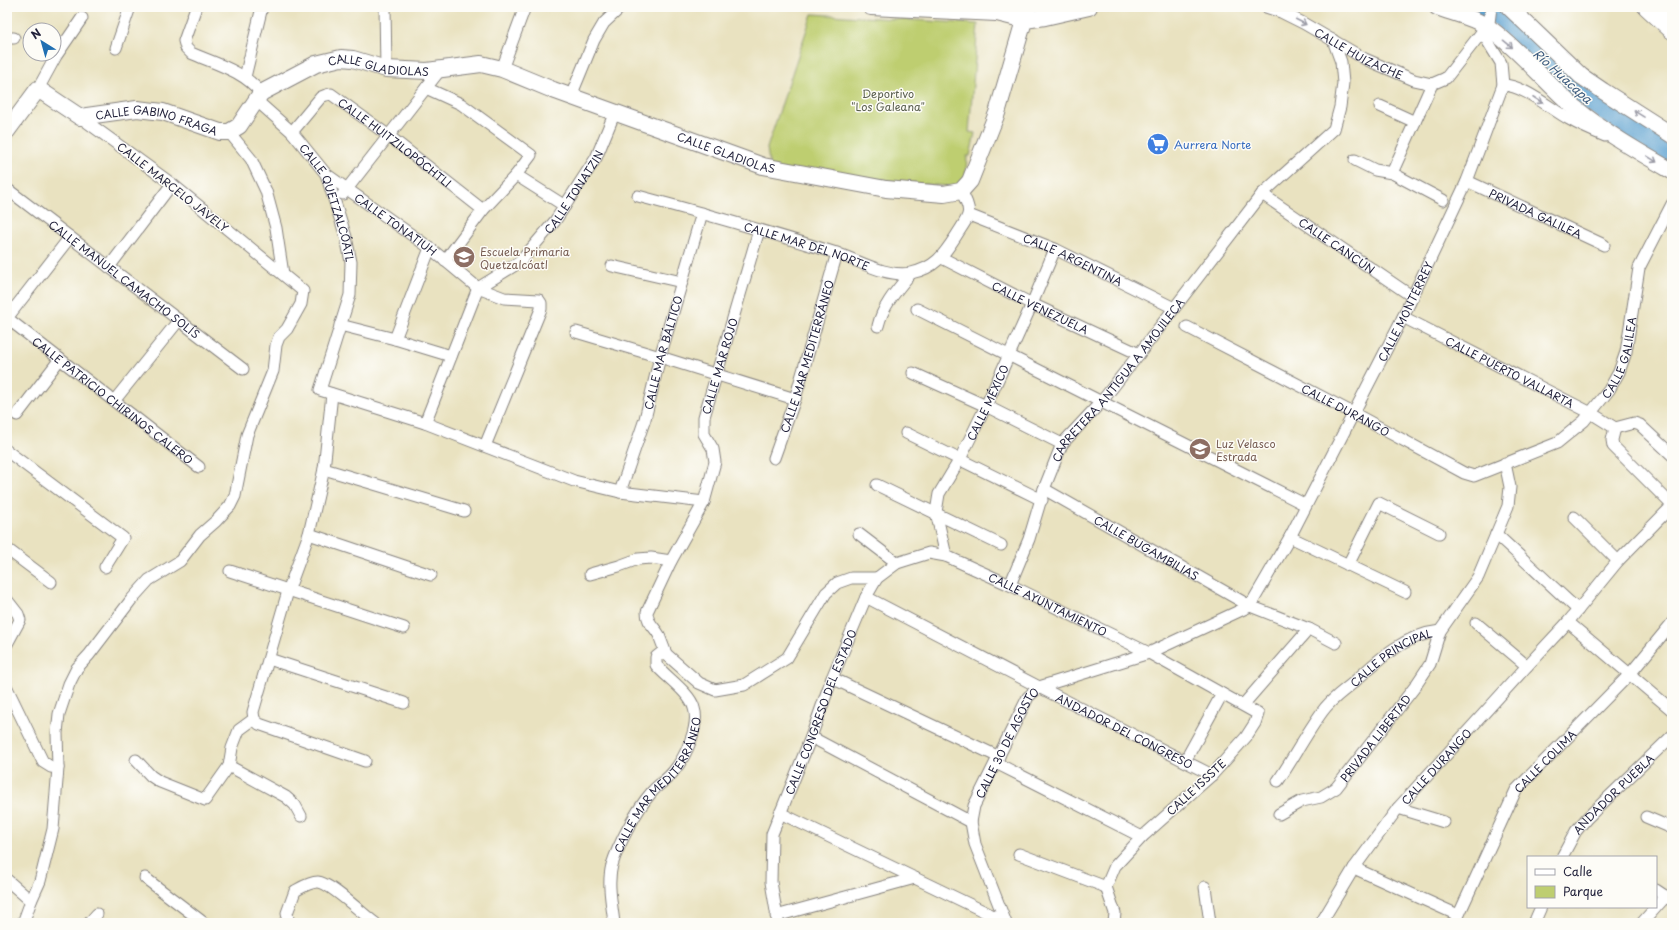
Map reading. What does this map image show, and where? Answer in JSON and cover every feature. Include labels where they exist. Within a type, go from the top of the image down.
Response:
[{"type":"street","points":[[116,48],[130,7]]},
{"type":"street","points":[[196,7],[184,42],[186,48],[191,53],[245,77],[262,7]]},
{"type":"street","points":[[385,7],[386,69]]},
{"type":"street","points":[[502,69],[525,7]]},
{"type":"street","points":[[571,96],[594,40],[604,23],[621,7]]},
{"type":"street","points":[[871,7],[1027,14],[1045,17],[1088,8]]},
{"type":"street","name":"CALLE HUIZACHE","points":[[1266,7],[1287,15],[1365,59],[1414,80],[1432,84]]},
{"type":"street","points":[[1437,7],[1469,18],[1486,27],[1518,52],[1557,93],[1577,109],[1631,146],[1672,171]]},
{"type":"street","points":[[1392,173],[1432,84],[1446,78],[1486,27],[1491,7]]},
{"type":"street","points":[[1509,7],[1581,76],[1672,134]]},
{"type":"street","points":[[1646,7],[1672,31]]},
{"type":"street","points":[[878,326],[881,314],[911,273],[932,265],[942,258],[969,215],[968,204],[961,191],[970,181],[997,113],[1027,14]]},
{"type":"street","points":[[7,131],[38,89],[56,56],[82,18]]},
{"type":"street","name":"CALLE MONTERREY","points":[[1250,606],[1290,537],[1403,317],[1467,181],[1503,85],[1501,63],[1486,27]]},
{"type":"street","name":"CARRETERA ANTIGUA A AMOJILECA","points":[[1010,585],[1029,539],[1043,494],[1062,444],[1102,401],[1262,194],[1334,129],[1340,107],[1343,83],[1341,62],[1333,40]]},
{"type":"street","name":"CALLE GLADIOLAS","points":[[259,96],[316,64],[341,58],[353,59],[386,69],[427,71],[481,64],[502,69],[571,96],[764,166],[886,188],[944,194],[961,191]]},
{"type":"street","points":[[335,202],[347,189],[440,70]]},
{"type":"street","name":"CALLE QUETZALCÓATL","points":[[245,77],[253,83],[259,96],[292,132],[326,174],[346,237],[351,262],[350,295],[320,390],[332,394]]},
{"type":"street","points":[[1503,85],[1510,85],[1532,96],[1588,129],[1631,146]]},
{"type":"street","points":[[426,88],[461,104],[531,155],[516,175],[483,210],[445,261]]},
{"type":"street","name":"CALLE MARCELO JAVELY","points":[[38,89],[80,117],[172,184],[303,291],[301,304],[287,329],[279,337],[276,345],[272,371],[247,435],[235,496],[230,506],[200,535],[180,562],[149,580],[77,668],[69,684],[59,714],[57,733],[58,768]]},
{"type":"street","name":"CALLE HUITZILOPÓCHTLI","points":[[292,132],[321,98],[331,94],[389,136],[483,210]]},
{"type":"street","name":"CALLE GABINO FRAGA","points":[[80,117],[136,109],[163,112],[220,132],[229,132],[239,126],[259,96]]},
{"type":"street","points":[[1380,106],[1415,122]]},
{"type":"street","name":"CALLE TONATZIN","points":[[478,288],[520,262],[555,220],[596,158],[616,112]]},
{"type":"street","points":[[229,132],[251,159],[266,191],[276,228],[283,274]]},
{"type":"street","points":[[1355,160],[1375,170],[1392,173],[1443,200]]},
{"type":"street","name":"CALLE TONATIUH","points":[[326,174],[430,248],[478,288],[504,298],[539,300],[541,303],[541,309],[485,446]]},
{"type":"street","points":[[516,175],[565,206]]},
{"type":"street","name":"PRIVADA GALILEA","points":[[1467,181],[1604,245]]},
{"type":"street","points":[[109,267],[172,184]]},
{"type":"street","name":"CALLE MANUEL CAMACHO SOLÍS","points":[[7,189],[243,369]]},
{"type":"street","name":"CALLE CANCÚN","points":[[1262,194],[1413,297]]},
{"type":"street","name":"CALLE MAR DEL NORTE","points":[[638,196],[702,213],[837,253],[893,274],[911,273]]},
{"type":"street","name":"CALLE GALILEA","points":[[1505,463],[1557,444],[1584,422],[1609,390],[1619,372],[1626,352],[1639,268],[1672,204]]},
{"type":"street","name":"CALLE MAR BÁLTICO","points":[[620,492],[645,419],[660,356],[702,213]]},
{"type":"street","name":"CALLE ARGENTINA","points":[[969,215],[1055,249],[1174,308]]},
{"type":"street","name":"CALLE MAR ROJO","points":[[666,654],[659,636],[649,623],[647,612],[671,561],[704,502],[715,462],[713,449],[704,434],[704,417],[759,230]]},
{"type":"street","points":[[7,318],[70,237]]},
{"type":"street","points":[[395,339],[430,248]]},
{"type":"street","name":"CALLE MÉXICO","points":[[946,556],[936,512],[939,494],[960,459],[986,406],[1055,249]]},
{"type":"street","name":"CALLE MAR MEDITERRÁNEO","points":[[774,458],[796,399],[837,253]]},
{"type":"street","name":"CALLE VENEZUELA","points":[[942,258],[1032,304],[1139,354]]},
{"type":"street","points":[[612,266],[682,282]]},
{"type":"street","points":[[425,423],[478,288]]},
{"type":"street","points":[[917,309],[1306,505]]},
{"type":"street","name":"CALLE PUERTO VALLARTA","points":[[1403,317],[1591,413],[1615,428]]},
{"type":"street","name":"CALLE PATRICIO CHIRINOS CALERO","points":[[7,318],[199,467]]},
{"type":"street","points":[[114,401],[179,320]]},
{"type":"street","points":[[340,325],[395,339],[451,356]]},
{"type":"street","name":"CALLE DURANGO","points":[[1187,327],[1353,413],[1469,476],[1474,476],[1505,463]]},
{"type":"street","points":[[576,332],[660,356],[796,399]]},
{"type":"street","points":[[17,415],[60,359]]},
{"type":"street","points":[[913,373],[986,406],[1062,444]]},
{"type":"street","points":[[365,761],[259,724],[254,719],[253,712],[288,591],[310,534],[324,469],[332,394],[425,423],[574,481],[620,492],[704,502]]},
{"type":"street","points":[[1672,456],[1640,425],[1634,423],[1615,428],[1612,440],[1613,446],[1672,505]]},
{"type":"street","name":"CALLE BUGAMBILIAS","points":[[906,433],[960,459],[1043,494],[1250,606]]},
{"type":"street","points":[[7,450],[123,538],[105,567]]},
{"type":"street","name":"CALLE PRINCIPAL","points":[[1278,781],[1322,712],[1334,698],[1396,647],[1427,632],[1440,631],[1478,577],[1508,506],[1510,487],[1505,463]]},
{"type":"street","points":[[324,469],[464,511]]},
{"type":"street","points":[[878,485],[1001,545]]},
{"type":"street","points":[[1348,565],[1379,503],[1439,533]]},
{"type":"street","name":"CALLE DURANGO","points":[[1321,923],[1354,868],[1398,808],[1568,622],[1618,561],[1672,505]]},
{"type":"street","points":[[1574,517],[1618,561]]},
{"type":"street","points":[[310,534],[431,575]]},
{"type":"street","points":[[859,534],[897,563]]},
{"type":"street","points":[[1496,534],[1578,610]]},
{"type":"street","points":[[1290,537],[1405,592]]},
{"type":"street","points":[[7,549],[51,582]]},
{"type":"street","name":"CALLE CONGRESO DEL ESTADO","points":[[777,919],[771,882],[772,834],[811,737],[832,678],[866,597],[877,578],[897,563],[929,553],[946,556]]},
{"type":"street","name":"CALLE AYUNTAMIENTO","points":[[946,556],[1010,585],[1149,653]]},
{"type":"street","points":[[590,574],[638,559],[651,558],[671,561]]},
{"type":"street","points":[[230,572],[404,628]]},
{"type":"street","points":[[666,654],[699,683],[715,690],[744,685],[787,658],[826,593],[837,583],[851,578],[877,578]]},
{"type":"street","name":"ANDADOR DEL CONGRESO","points":[[866,597],[1039,688],[1212,775]]},
{"type":"street","points":[[7,600],[18,614],[20,620],[7,644]]},
{"type":"street","points":[[1250,606],[1308,629],[1336,643]]},
{"type":"street","name":"CALLE 30 DE AGOSTO","points":[[1005,922],[975,844],[971,822],[974,806],[1028,697],[1039,688],[1149,653],[1250,606]]},
{"type":"street","points":[[1568,622],[1672,710]]},
{"type":"street","name":"CALLE COLIMA","points":[[1457,919],[1516,790],[1630,674],[1672,623]]},
{"type":"street","points":[[1476,624],[1527,666]]},
{"type":"street","points":[[1243,705],[1308,629]]},
{"type":"street","name":"PRIVADA LIBERTAD","points":[[1279,814],[1302,801],[1320,797],[1336,788],[1414,688],[1430,664],[1440,631]]},
{"type":"street","name":"CALLE MAR MEDITERRÁNEO","points":[[614,923],[611,889],[612,867],[617,851],[635,817],[651,793],[673,773],[689,744],[696,720],[694,708],[690,699],[656,665],[656,656],[661,653],[666,654]]},
{"type":"street","name":"CALLE ISSSTE","points":[[1106,887],[1115,866],[1142,837],[1212,775],[1246,737],[1255,723],[1258,714],[1149,653]]},
{"type":"street","points":[[269,658],[404,703]]},
{"type":"street","points":[[832,678],[997,760],[1142,837]]},
{"type":"street","points":[[7,688],[43,762],[51,767],[58,768],[53,829],[40,881],[30,901],[23,923]]},
{"type":"street","points":[[1185,761],[1222,694]]},
{"type":"street","points":[[136,760],[151,776],[160,782],[205,800],[228,766],[232,748],[239,730],[254,719]]},
{"type":"street","name":"ANDADOR PUEBLA","points":[[1562,856],[1572,837],[1587,818],[1672,736]]},
{"type":"street","points":[[811,737],[971,822]]},
{"type":"street","points":[[228,766],[286,797],[294,805],[301,816]]},
{"type":"street","points":[[1398,808],[1444,822]]},
{"type":"street","points":[[780,813],[1005,922]]},
{"type":"street","points":[[1646,817],[1672,828]]},
{"type":"street","points":[[1019,854],[1106,887],[1115,913],[1114,923]]},
{"type":"street","points":[[1354,868],[1457,919]]},
{"type":"street","points":[[145,878],[203,923]]},
{"type":"street","points":[[777,919],[915,878]]},
{"type":"street","points":[[7,880],[30,901]]},
{"type":"street","points":[[289,922],[287,913],[294,891],[310,884],[320,882],[330,887],[375,923]]},
{"type":"street","points":[[1205,887],[1210,923]]},
{"type":"street","points":[[1642,923],[1669,898],[1657,891]]},
{"type":"street","points":[[1534,923],[1541,908]]},
{"type":"street","points":[[89,923],[97,914]]},
{"type":"green space","name":"Deportivo \"Los Galeana\"","points":[[812,14],[978,24],[969,132],[975,133],[970,156],[967,156],[965,188],[770,169],[767,148]]},
{"type":"waterway","name":"Río Huacapa","points":[[1478,7],[1500,17],[1563,80],[1585,99],[1660,148],[1672,154]]},
{"type":"place","name":"Aurrera Norte","points":[[1158,144]]},
{"type":"place","name":"Escuela Primaria Quetzalcóatl","points":[[464,257]]},
{"type":"place","name":"Luz Velasco Estrada","points":[[1200,449]]}]
